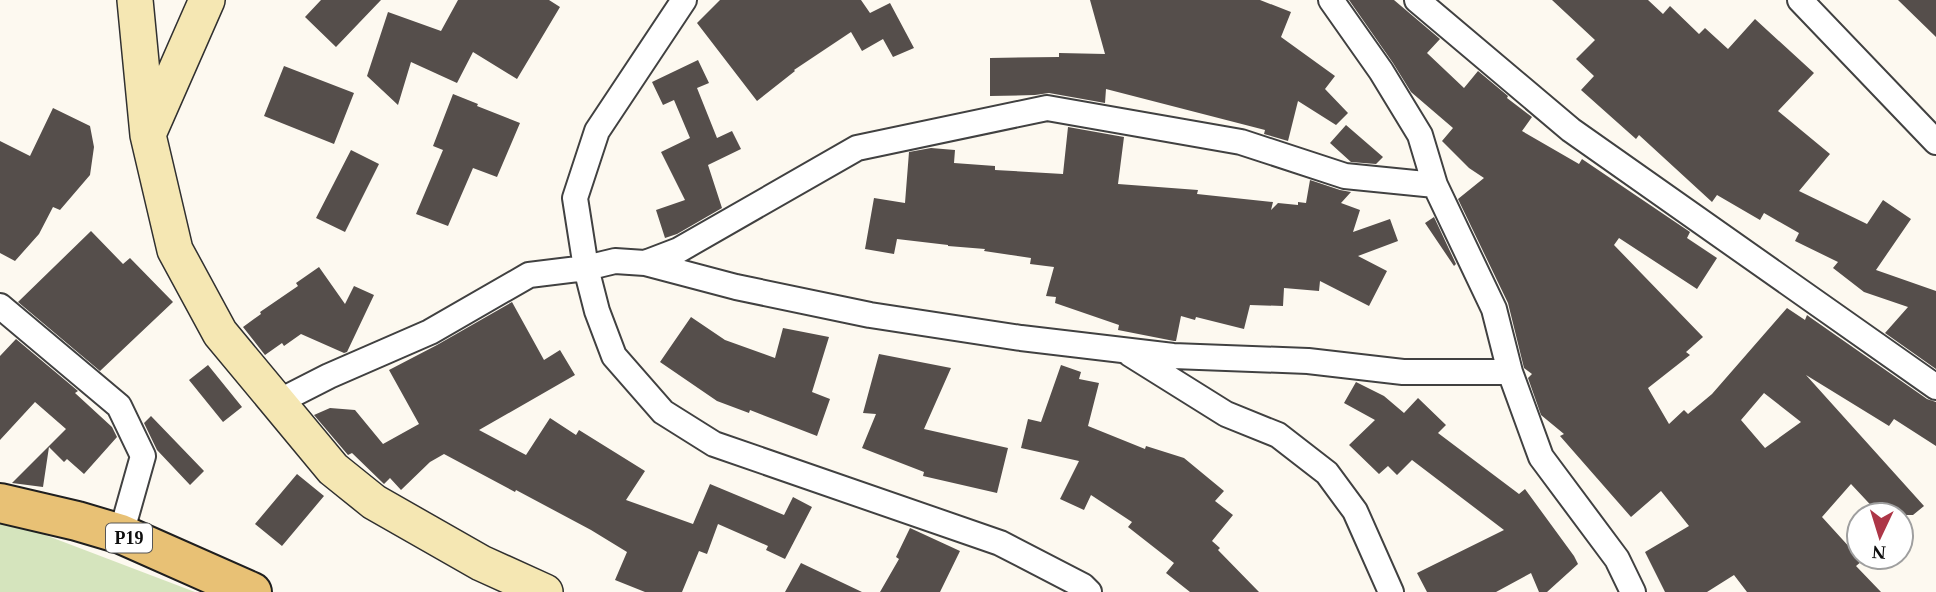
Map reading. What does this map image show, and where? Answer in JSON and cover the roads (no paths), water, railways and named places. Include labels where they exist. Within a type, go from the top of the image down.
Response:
[{"type":"main road","name":"P19","points":[[0,503],[121,534],[252,592]]},
{"type":"street","points":[[135,0],[148,135],[175,250],[220,333],[332,469],[374,502],[481,563],[545,592]]},
{"type":"street","points":[[148,135],[207,0]]},
{"type":"street","points":[[684,0],[597,131],[575,198],[586,268],[597,311],[614,356],[663,412],[714,444],[1000,544],[1083,586],[1089,592]]},
{"type":"street","points":[[1331,0],[1381,71],[1420,135],[1435,185],[1494,309],[1510,372],[1541,457],[1617,559],[1633,592]]},
{"type":"street","points":[[1417,0],[1571,130],[1936,387]]},
{"type":"street","points":[[1800,0],[1936,142]]},
{"type":"street","points":[[645,263],[679,250],[857,148],[1047,108],[1241,142],[1345,176],[1435,185]]},
{"type":"street","points":[[276,403],[329,376],[430,332],[528,275],[586,268],[615,261],[645,263],[736,287],[870,315],[1021,338],[1173,356],[1308,361],[1404,372],[1510,372]]},
{"type":"street","points":[[0,306],[119,406],[143,456],[121,534]]},
{"type":"street","points":[[1124,350],[1226,414],[1278,435],[1327,472],[1354,511],[1391,592]]}]
